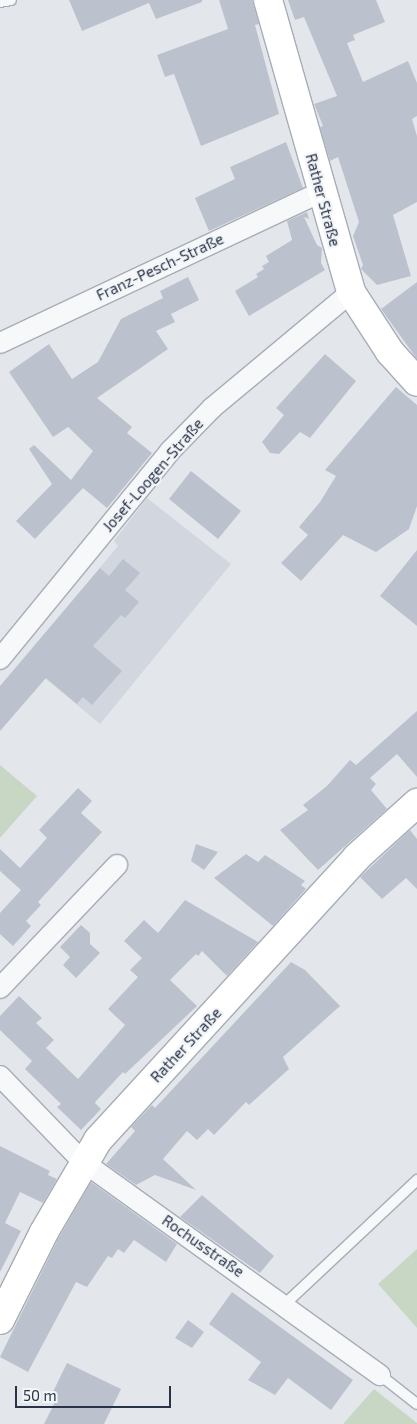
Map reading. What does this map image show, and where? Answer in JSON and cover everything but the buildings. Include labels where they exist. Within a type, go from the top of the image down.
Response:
[{"type":"main road","name":"Rather Straße","points":[[268,0],[321,192],[351,292],[390,352],[417,382]]},
{"type":"main road","name":"Rather Straße","points":[[0,1320],[82,1161],[98,1140],[357,857],[417,802]]},
{"type":"street","name":"Franz-Pesch-Straße","points":[[0,343],[321,192]]},
{"type":"street","name":"Josef-Loogen-Straße","points":[[0,659],[170,451],[212,408],[351,292]]},
{"type":"street","points":[[0,988],[117,865]]},
{"type":"street","name":"Rochusstraße","points":[[0,1076],[82,1161],[380,1375]]},
{"type":"lane","points":[[0,2],[10,0]]},
{"type":"lane","points":[[284,1305],[417,1180]]},
{"type":"lane","name":"Rochusstraße","points":[[380,1375],[417,1404]]},
{"type":"shaded area","points":[[147,498],[231,564],[100,724],[40,674],[54,657],[37,643],[118,546],[114,541]]},
{"type":"green space","points":[[0,765],[37,796],[0,838]]},
{"type":"green space","points":[[417,1249],[417,1328],[378,1284]]},
{"type":"green space","points":[[374,1389],[417,1423],[417,1424],[343,1424]]}]
